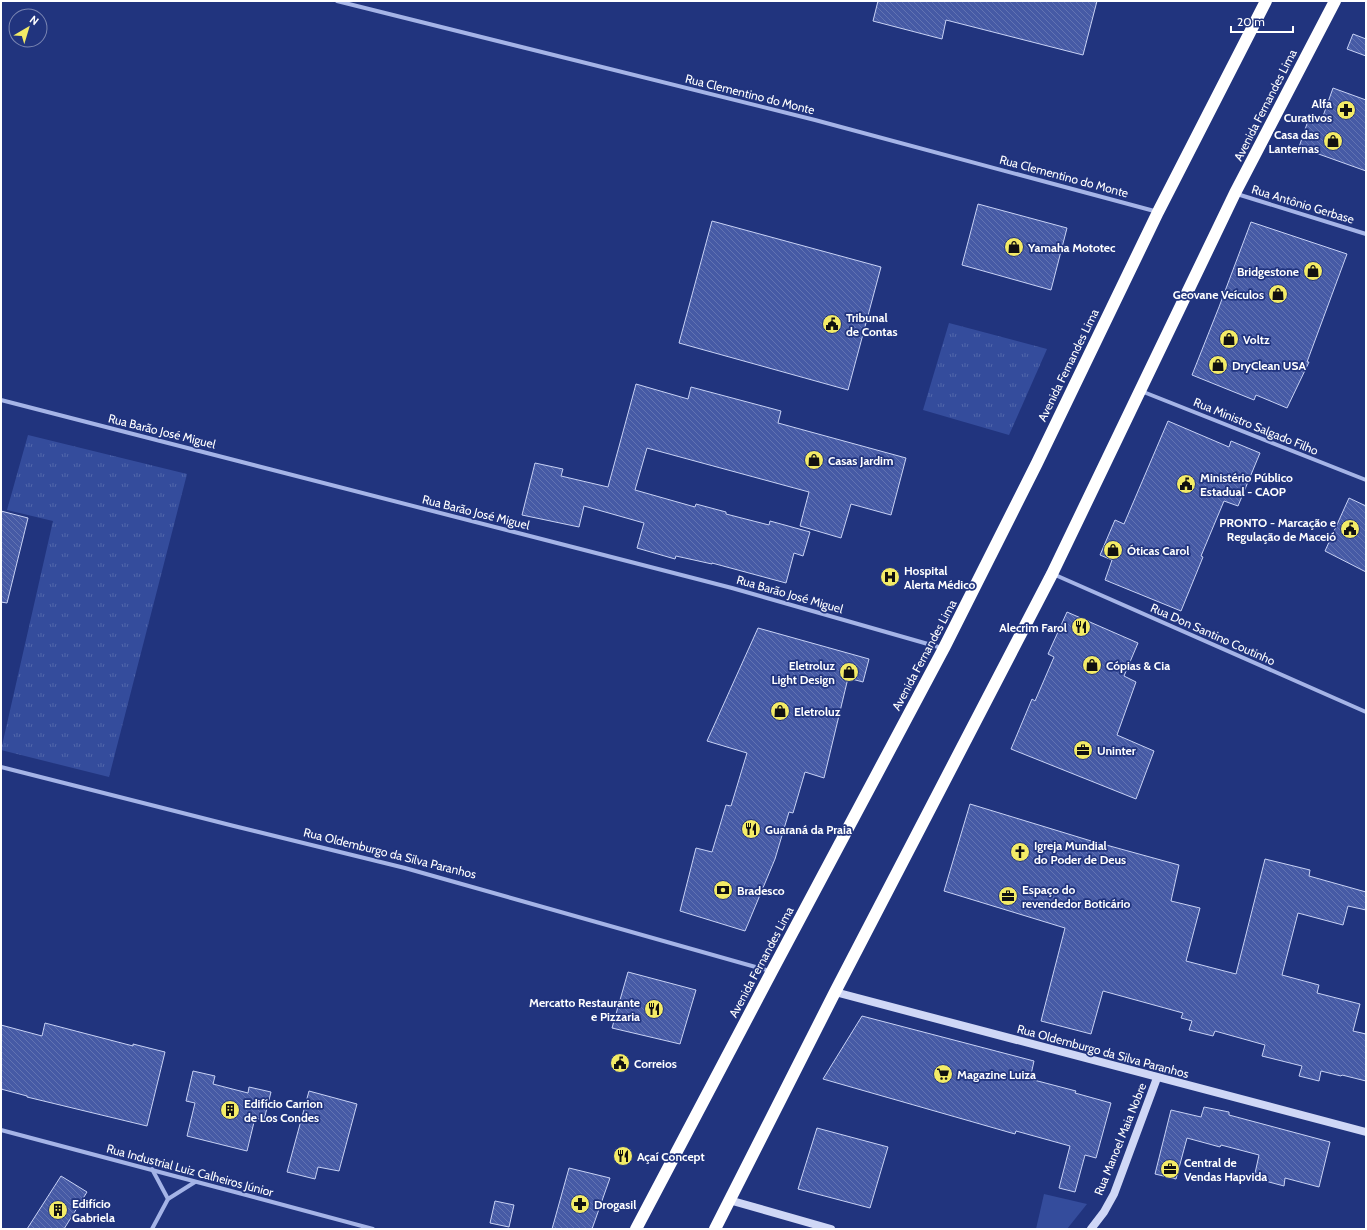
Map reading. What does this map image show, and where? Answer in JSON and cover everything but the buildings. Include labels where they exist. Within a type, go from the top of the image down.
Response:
[{"type":"highway","name":"Avenida Fernandes Lima","points":[[636,1229],[944,648],[1033,470],[1158,212],[1266,1]]},
{"type":"highway","name":"Avenida Fernandes Lima","points":[[714,1229],[1052,574],[1235,193],[1335,1]]},
{"type":"street","name":"Rua Clementino do Monte","points":[[337,1],[807,118],[1158,212]]},
{"type":"street","name":"Rua Antônio Gerbase","points":[[1235,193],[1366,234]]},
{"type":"street","name":"Rua Ministro Salgado Filho","points":[[1140,391],[1366,480]]},
{"type":"street","name":"Rua Barão José Miguel","points":[[1,400],[732,588],[944,648]]},
{"type":"street","name":"Rua Don Santino Coutinho","points":[[1052,574],[1366,712]]},
{"type":"street","name":"Rua Oldemburgo da Silva Paranhos","points":[[1,767],[406,868],[772,971]]},
{"type":"street","name":"Rua Oldemburgo da Silva Paranhos","points":[[835,992],[1366,1132]]},
{"type":"street","name":"Rua Manoel Maia Nobre","points":[[1091,1229],[1104,1212],[1114,1194],[1158,1078]]},
{"type":"street","name":"Rua Industrial Luiz Calheiros Júnior","points":[[1,1130],[373,1229]]},
{"type":"street","points":[[152,1169],[168,1199]]},
{"type":"street","points":[[152,1229],[168,1199],[195,1182]]},
{"type":"street","points":[[729,1200],[831,1229]]},
{"type":"green space","points":[[949,323],[1047,349],[1009,435],[923,410]]},
{"type":"green space","points":[[28,435],[187,474],[109,777],[1,750],[53,521],[7,510]]},
{"type":"green space","points":[[1044,1194],[1087,1204],[1067,1229],[1036,1229]]},
{"type":"place","name":"Alfa Curativos","points":[[1346,110]]},
{"type":"place","name":"Casa das Lanternas","points":[[1333,141]]},
{"type":"place","name":"Yamaha Mototec","points":[[1014,247]]},
{"type":"place","name":"Bridgestone","points":[[1313,271]]},
{"type":"place","name":"Geovane Veículos","points":[[1278,294]]},
{"type":"place","name":"Tribunal de Contas","points":[[832,324]]},
{"type":"place","name":"Voltz","points":[[1229,339]]},
{"type":"place","name":"DryClean USA","points":[[1218,365]]},
{"type":"place","name":"Casas Jardim","points":[[814,460]]},
{"type":"place","name":"Ministério Público Estadual - CAOP","points":[[1186,484]]},
{"type":"place","name":"PRONTO - Marcação e Regulação de Maceió","points":[[1350,529]]},
{"type":"place","name":"Óticas Carol","points":[[1113,550]]},
{"type":"place","name":"Hospital Alerta Médico","points":[[890,577]]},
{"type":"place","name":"Alecrim Farol","points":[[1081,627]]},
{"type":"place","name":"Cópias & Cia","points":[[1092,665]]},
{"type":"place","name":"Eletroluz Light Design","points":[[849,672]]},
{"type":"place","name":"Eletroluz","points":[[780,711]]},
{"type":"place","name":"Uninter","points":[[1083,750]]},
{"type":"place","name":"Guaraná da Praia","points":[[751,829]]},
{"type":"place","name":"Igreja Mundial do Poder de Deus","points":[[1020,852]]},
{"type":"place","name":"Bradesco","points":[[723,890]]},
{"type":"place","name":"Espaço do revendedor Boticário","points":[[1008,896]]},
{"type":"place","name":"Mercatto Restaurante e Pizzaria","points":[[654,1009]]},
{"type":"place","name":"Correios","points":[[620,1063]]},
{"type":"place","name":"Magazine Luiza","points":[[943,1074]]},
{"type":"place","name":"Edifício Carrion de Los Condes","points":[[230,1110]]},
{"type":"place","name":"Açaí Concept","points":[[623,1156]]},
{"type":"place","name":"Central de Vendas Hapvida","points":[[1170,1169]]},
{"type":"place","name":"Drogasil","points":[[580,1204]]},
{"type":"place","name":"Edifício Gabriela","points":[[58,1210]]}]
